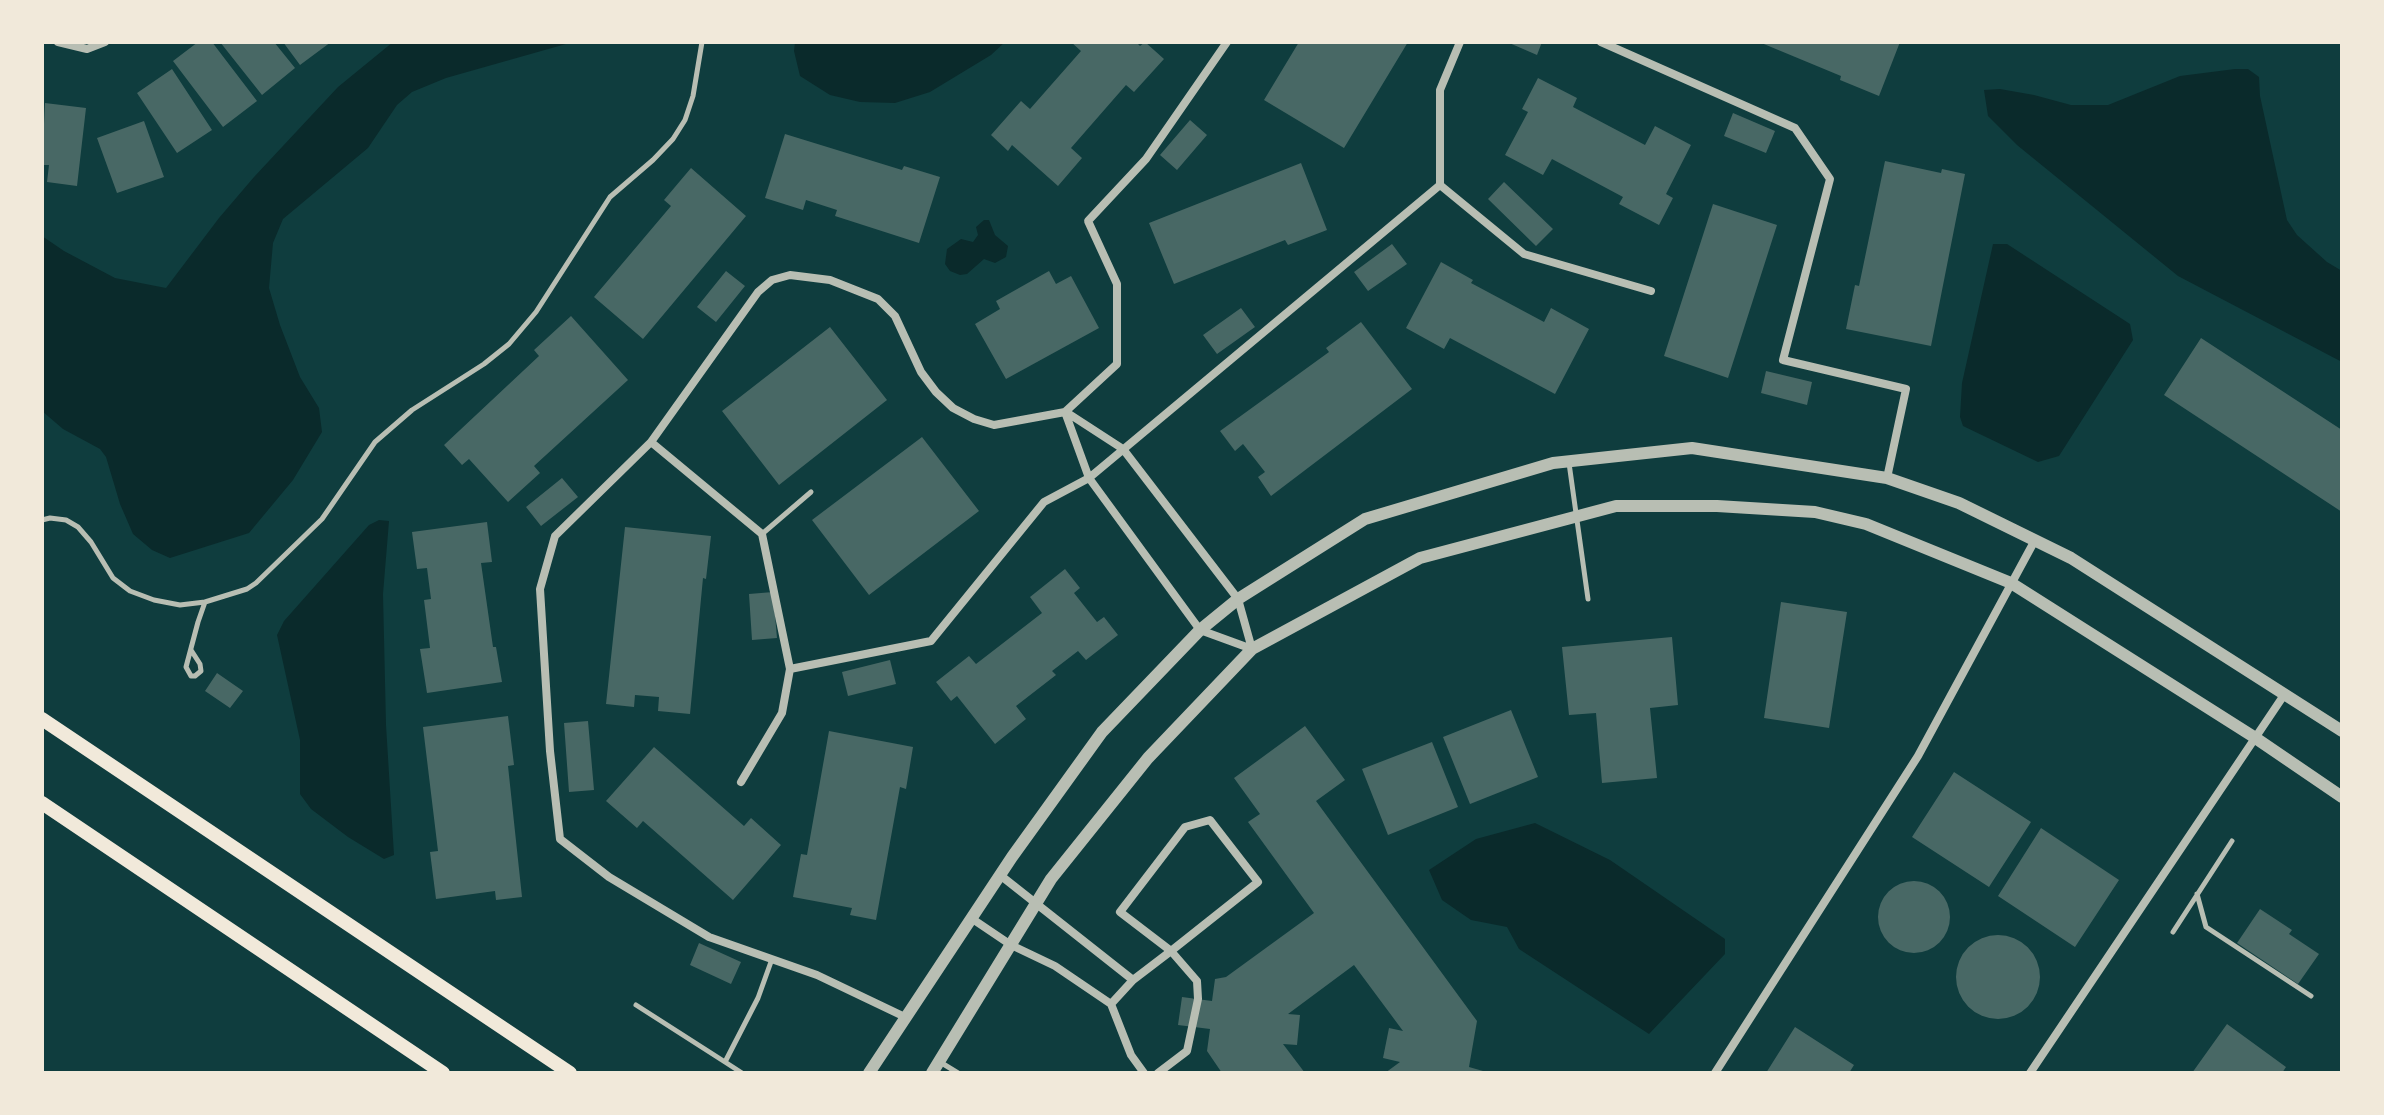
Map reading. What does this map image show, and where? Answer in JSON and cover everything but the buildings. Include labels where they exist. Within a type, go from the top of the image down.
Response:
[{"type":"main road","points":[[42,719],[570,1073]]},
{"type":"main road","points":[[42,803],[443,1073]]},
{"type":"street","points":[[58,42],[87,49],[105,42]]},
{"type":"street","points":[[905,1017],[817,975],[709,937],[609,877],[560,839],[550,751],[540,589],[555,536],[651,442],[758,292],[772,280],[790,275],[830,280],[878,299],[895,316],[921,372],[936,392],[953,408],[974,419],[994,425],[1065,412],[1117,364],[1117,284],[1088,221],[1146,159],[1227,42]]},
{"type":"street","points":[[1440,185],[1440,90],[1460,42]]},
{"type":"street","points":[[1601,42],[1795,128],[1830,179],[1783,360],[1906,389],[1887,478]]},
{"type":"street","points":[[1440,185],[1524,254],[1651,291]]},
{"type":"street","points":[[790,669],[931,641],[1044,502],[1089,478],[1440,185]]},
{"type":"street","points":[[1065,412],[1123,449],[1238,599],[1252,649]]},
{"type":"street","points":[[1065,412],[1089,478],[1200,630],[1252,649]]},
{"type":"street","points":[[651,442],[762,534],[790,669],[782,713],[741,782]]},
{"type":"street","points":[[869,1073],[1000,875],[1102,732],[1200,630],[1238,599],[1365,519],[1553,463],[1692,448],[1887,478],[1959,503],[2071,558],[2342,731]]},
{"type":"street","points":[[936,1067],[1051,879],[1148,758],[1252,649],[1420,558],[1616,506],[1717,506],[1815,512],[1866,524],[2011,583],[2254,737],[2342,797]]},
{"type":"street","points":[[1715,1073],[1918,756],[2035,540]]},
{"type":"street","points":[[2030,1073],[2284,695]]},
{"type":"street","points":[[1111,1004],[1133,980],[1171,951],[1258,882],[1210,820],[1185,827],[1120,912],[1171,951],[1197,981],[1198,999],[1187,1051],[1158,1073]]},
{"type":"street","points":[[1000,875],[1133,980]]},
{"type":"street","points":[[971,918],[1011,945],[1055,966],[1111,1004],[1131,1055],[1144,1073]]},
{"type":"lane","points":[[42,520],[66,520],[78,527],[113,578],[130,591],[154,600],[180,605],[205,602],[247,589],[256,583],[322,519],[375,442],[412,410],[484,364],[509,344],[556,284],[610,197],[673,139],[685,120],[693,96],[702,42]]},
{"type":"lane","points":[[1569,462],[1588,599]]},
{"type":"lane","points":[[762,534],[811,492]]},
{"type":"lane","points":[[191,650],[200,664],[201,671],[195,676],[191,676],[186,667],[205,602]]},
{"type":"lane","points":[[2173,932],[2232,841]]},
{"type":"lane","points":[[2197,894],[2206,927],[2311,996]]},
{"type":"lane","points":[[725,1062],[758,998],[772,959]]},
{"type":"lane","points":[[636,1005],[742,1073]]},
{"type":"lane","points":[[936,1067],[958,1073]]},
{"type":"water","points":[[393,42],[573,42],[446,78],[412,92],[397,105],[368,148],[283,219],[273,243],[269,288],[300,377],[319,408],[322,432],[293,480],[249,533],[170,558],[152,550],[133,534],[106,457],[100,449],[63,429],[42,411],[42,236],[115,278],[166,288],[254,177],[338,87]]},
{"type":"water","points":[[795,42],[1005,42],[991,55],[930,92],[895,103],[860,102],[830,95],[800,76]]},
{"type":"water","points":[[2248,69],[2259,77],[2260,96],[2287,220],[2297,235],[2342,271],[2342,362],[2178,276],[2017,145],[1988,116],[1984,90],[2000,89],[2071,105],[2108,105],[2180,76]]},
{"type":"water","points":[[989,220],[995,235],[1008,246],[1006,257],[995,263],[984,259],[967,274],[950,271],[945,264],[947,249],[961,239],[973,242],[978,235],[976,227]]},
{"type":"water","points":[[1993,244],[2007,244],[2130,324],[2133,340],[2059,456],[2038,462],[1963,426],[1960,417],[1962,383]]},
{"type":"water","points":[[379,520],[389,521],[383,594],[386,725],[394,855],[384,859],[311,809],[300,794],[300,740],[277,635],[284,621],[369,525]]},
{"type":"water","points":[[1535,823],[1610,860],[1725,939],[1725,954],[1649,1034],[1519,949],[1507,927],[1471,920],[1442,900],[1429,870],[1476,839]]}]
